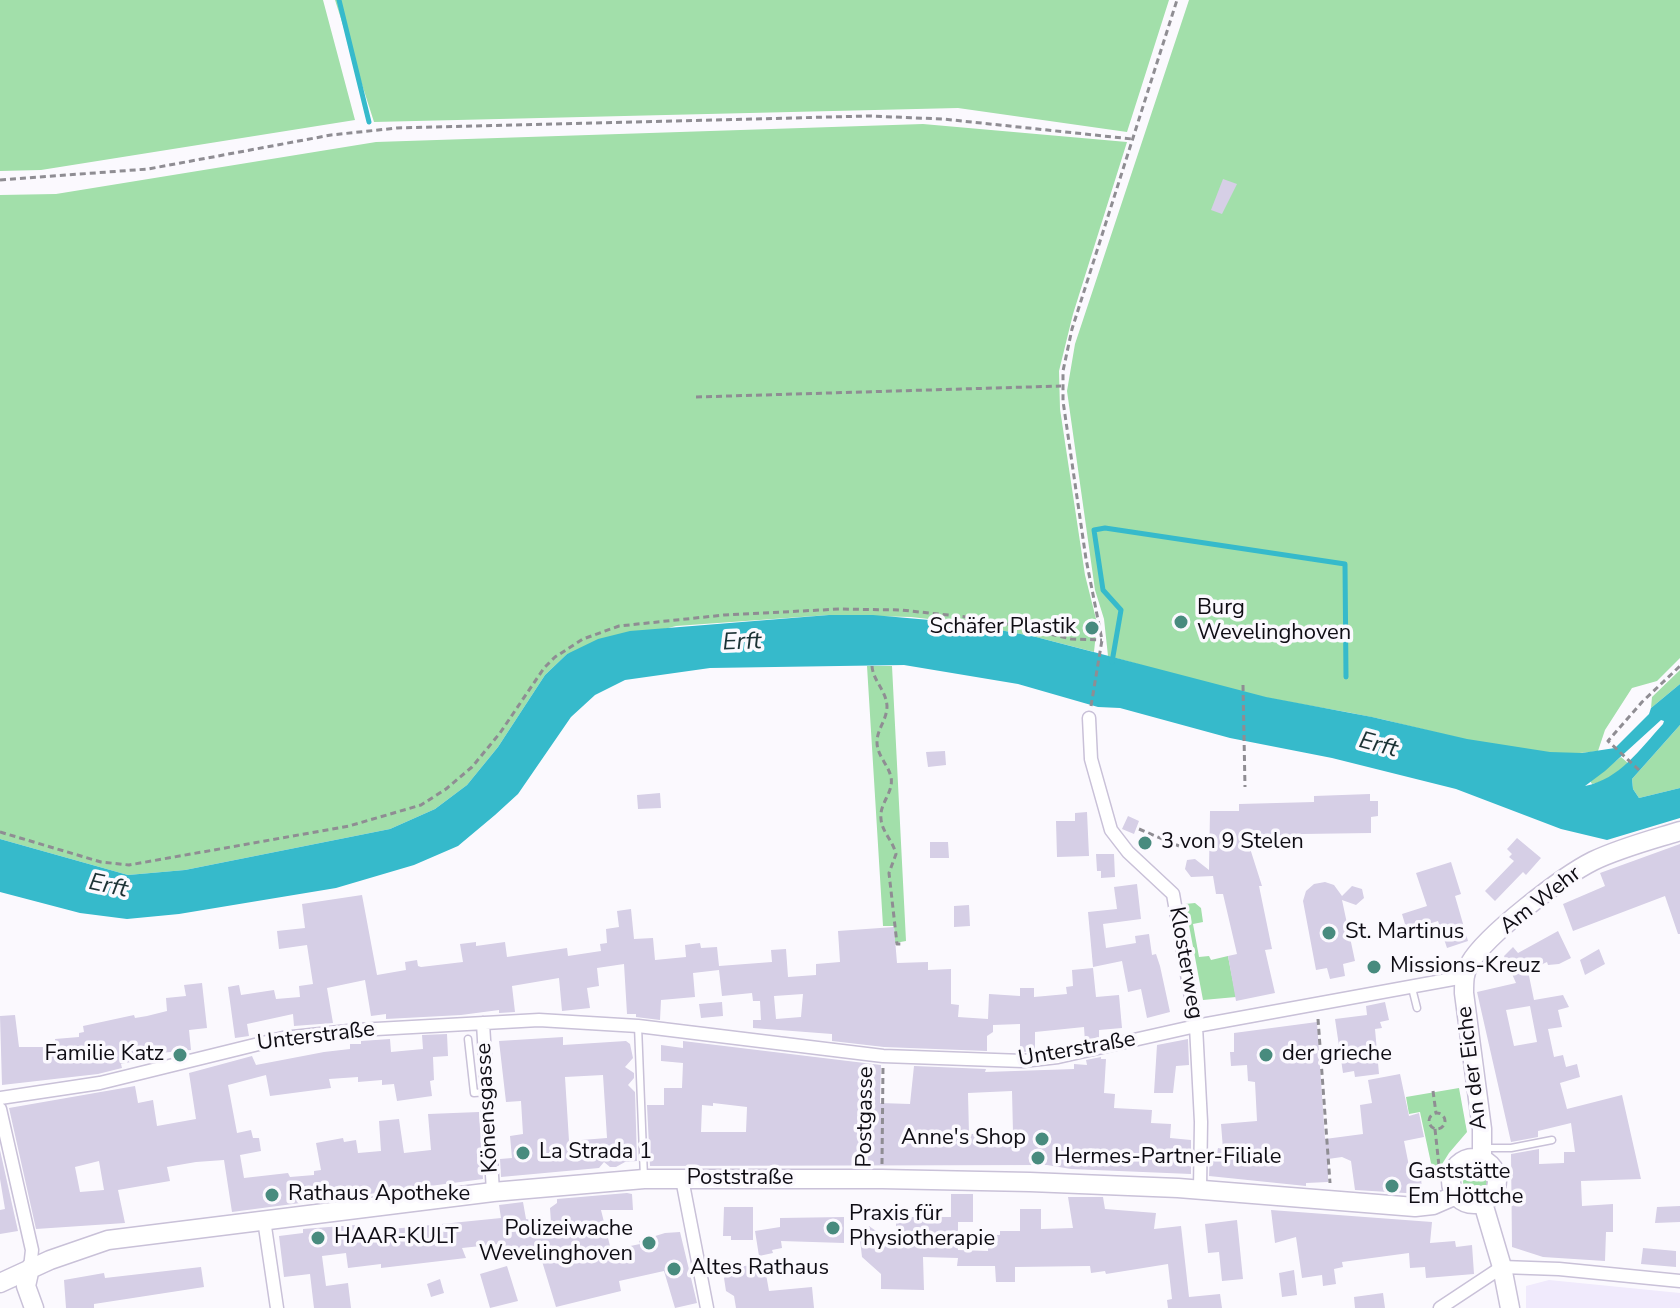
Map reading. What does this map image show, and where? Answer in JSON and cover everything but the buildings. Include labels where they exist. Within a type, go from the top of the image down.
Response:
[{"type":"street","name":"Klosterweg","points":[[1089,718],[1091,759],[1111,830],[1128,852],[1173,894],[1196,1026],[1201,1122],[1200,1189]]},
{"type":"street","name":"Am Wehr","points":[[1464,977],[1481,949],[1569,874],[1601,858],[1680,831]]},
{"type":"street","name":"Unterstraße","points":[[0,1098],[116,1079],[283,1038],[358,1030],[550,1020],[638,1026],[883,1056],[1032,1061],[1196,1026],[1464,977]]},
{"type":"street","name":"An der Eiche","points":[[1464,977],[1482,1154]]},
{"type":"street","name":"Könensgasse","points":[[483,1023],[493,1192]]},
{"type":"street","points":[[0,1109],[32,1250],[26,1286],[34,1308]]},
{"type":"street","points":[[1482,1154],[1493,1169],[1497,1184],[1493,1194],[1483,1203],[1470,1204],[1454,1189],[1452,1173],[1460,1163],[1482,1154]]},
{"type":"street","name":"Poststraße","points":[[0,1283],[30,1268],[108,1240],[493,1192],[644,1179],[882,1179],[1200,1189],[1415,1207],[1440,1203],[1454,1189]]},
{"type":"street","points":[[682,1179],[707,1308]]},
{"type":"street","points":[[1483,1203],[1502,1267],[1510,1308]]},
{"type":"street","points":[[264,1220],[277,1308]]},
{"type":"street","points":[[1440,1308],[1502,1267],[1680,1281]]},
{"type":"lane","points":[[1412,986],[1417,1008]]},
{"type":"lane","points":[[638,1026],[644,1179]]},
{"type":"lane","points":[[468,1039],[474,1093],[487,1092]]},
{"type":"lane","points":[[1482,1154],[1552,1140]]},
{"type":"path","points":[[1089,718],[1102,640],[1086,559],[1061,386],[1072,329],[1177,0]]},
{"type":"path","points":[[0,180],[148,169],[331,135],[397,128],[870,116],[943,119],[1132,139]]},
{"type":"path","points":[[696,397],[1061,386]]},
{"type":"path","points":[[0,832],[101,862],[129,865],[349,826],[412,809],[439,795],[472,767],[555,657],[597,633],[633,623],[840,609],[901,610],[985,619],[1071,639],[1102,640]]},
{"type":"path","points":[[872,666],[887,704],[877,743],[891,781],[881,819],[896,854],[889,873],[897,944],[901,944]]},
{"type":"path","points":[[1639,770],[1608,741],[1642,702],[1680,666]]},
{"type":"path","points":[[1243,685],[1245,787]]},
{"type":"path","points":[[1139,829],[1179,846]]},
{"type":"path","points":[[1316,1003],[1330,1201]]},
{"type":"path","name":"Postgasse","points":[[882,1179],[883,1056]]},
{"type":"path","points":[[1433,1091],[1436,1113]]},
{"type":"path","points":[[1435,1129],[1442,1128],[1446,1120],[1443,1114],[1436,1113],[1429,1121],[1435,1129],[1440,1169],[1454,1189]]},
{"type":"shaded area","points":[[1549,1280],[1680,1293],[1680,1308],[1526,1308],[1526,1286]]},
{"type":"green space","points":[[0,0],[323,0],[355,120],[41,170],[0,171]]},
{"type":"green space","points":[[335,0],[1169,0],[1127,132],[958,108],[374,122]]},
{"type":"green space","points":[[1189,0],[1680,0],[1680,658],[1657,681],[1632,688],[1605,730],[1598,751],[1546,752],[1487,744],[1362,715],[1248,694],[1108,656],[1104,619],[1095,590],[1067,391],[1075,344]]},
{"type":"green space","points":[[923,124],[1127,142],[1073,314],[1059,371],[1060,409],[1085,575],[1097,623],[1094,652],[964,623],[911,617],[829,615],[676,626],[567,654],[545,675],[498,747],[467,785],[435,809],[390,829],[185,870],[128,875],[0,839],[0,195],[56,194],[376,142]]},
{"type":"green space","points":[[867,666],[892,666],[906,941],[895,943],[894,926],[883,926]]},
{"type":"green space","points":[[1680,670],[1680,684],[1651,708],[1652,697]]},
{"type":"green space","points":[[1680,725],[1680,788],[1639,798],[1633,789],[1632,779]]},
{"type":"green space","points":[[1621,757],[1628,763],[1612,776],[1592,784],[1590,781]]},
{"type":"green space","points":[[1195,903],[1201,908],[1203,922],[1193,924],[1199,957],[1209,956],[1211,960],[1228,956],[1236,997],[1203,1000],[1185,904]]},
{"type":"green space","points":[[1459,1088],[1467,1132],[1434,1177],[1420,1112],[1409,1114],[1406,1097]]},
{"type":"green space","points":[[1475,1169],[1484,1172],[1487,1181],[1484,1190],[1475,1193],[1466,1190],[1463,1181],[1466,1172]]},
{"type":"water","name":"Erft","points":[[829,615],[873,615],[964,623],[1036,637],[1266,697],[1467,739],[1550,752],[1582,753],[1615,748],[1649,714],[1651,708],[1680,684],[1680,725],[1632,779],[1633,789],[1639,798],[1680,788],[1680,818],[1607,840],[1561,829],[1456,789],[1332,758],[1230,738],[1120,708],[1098,707],[1018,684],[904,665],[710,668],[625,680],[595,695],[571,717],[518,794],[458,846],[414,865],[336,888],[179,914],[127,919],[80,913],[0,892],[0,839],[128,875],[185,870],[390,829],[435,809],[467,785],[498,747],[545,675],[567,654],[598,639],[630,631]],"holes":[[[1661,720],[1664,721],[1619,770],[1585,786]]]},
{"type":"waterway","points":[[339,0],[369,122]]},
{"type":"waterway","points":[[1112,662],[1121,610],[1103,590],[1094,530],[1105,528],[1345,564],[1346,677]]},
{"type":"place","name":"Burg Wevelinghoven","points":[[1181,622]]},
{"type":"place","name":"Schäfer Plastik","points":[[1092,628]]},
{"type":"place","name":"3 von 9 Stelen","points":[[1145,843]]},
{"type":"place","name":"St. Martinus","points":[[1329,933]]},
{"type":"place","name":"Missions-Kreuz","points":[[1374,967]]},
{"type":"place","name":"Familie Katz","points":[[180,1055]]},
{"type":"place","name":"der grieche","points":[[1266,1055]]},
{"type":"place","name":"Anne's Shop","points":[[1042,1139]]},
{"type":"place","name":"La Strada 1","points":[[523,1153]]},
{"type":"place","name":"Hermes-Partner-Filiale","points":[[1038,1158]]},
{"type":"place","name":"Gaststätte Em Höttche","points":[[1392,1186]]},
{"type":"place","name":"Rathaus Apotheke","points":[[272,1195]]},
{"type":"place","name":"Praxis für Physiotherapie","points":[[833,1228]]},
{"type":"place","name":"HAAR-KULT","points":[[318,1238]]},
{"type":"place","name":"Polizeiwache Wevelinghoven","points":[[649,1243]]},
{"type":"place","name":"Altes Rathaus","points":[[674,1269]]}]
